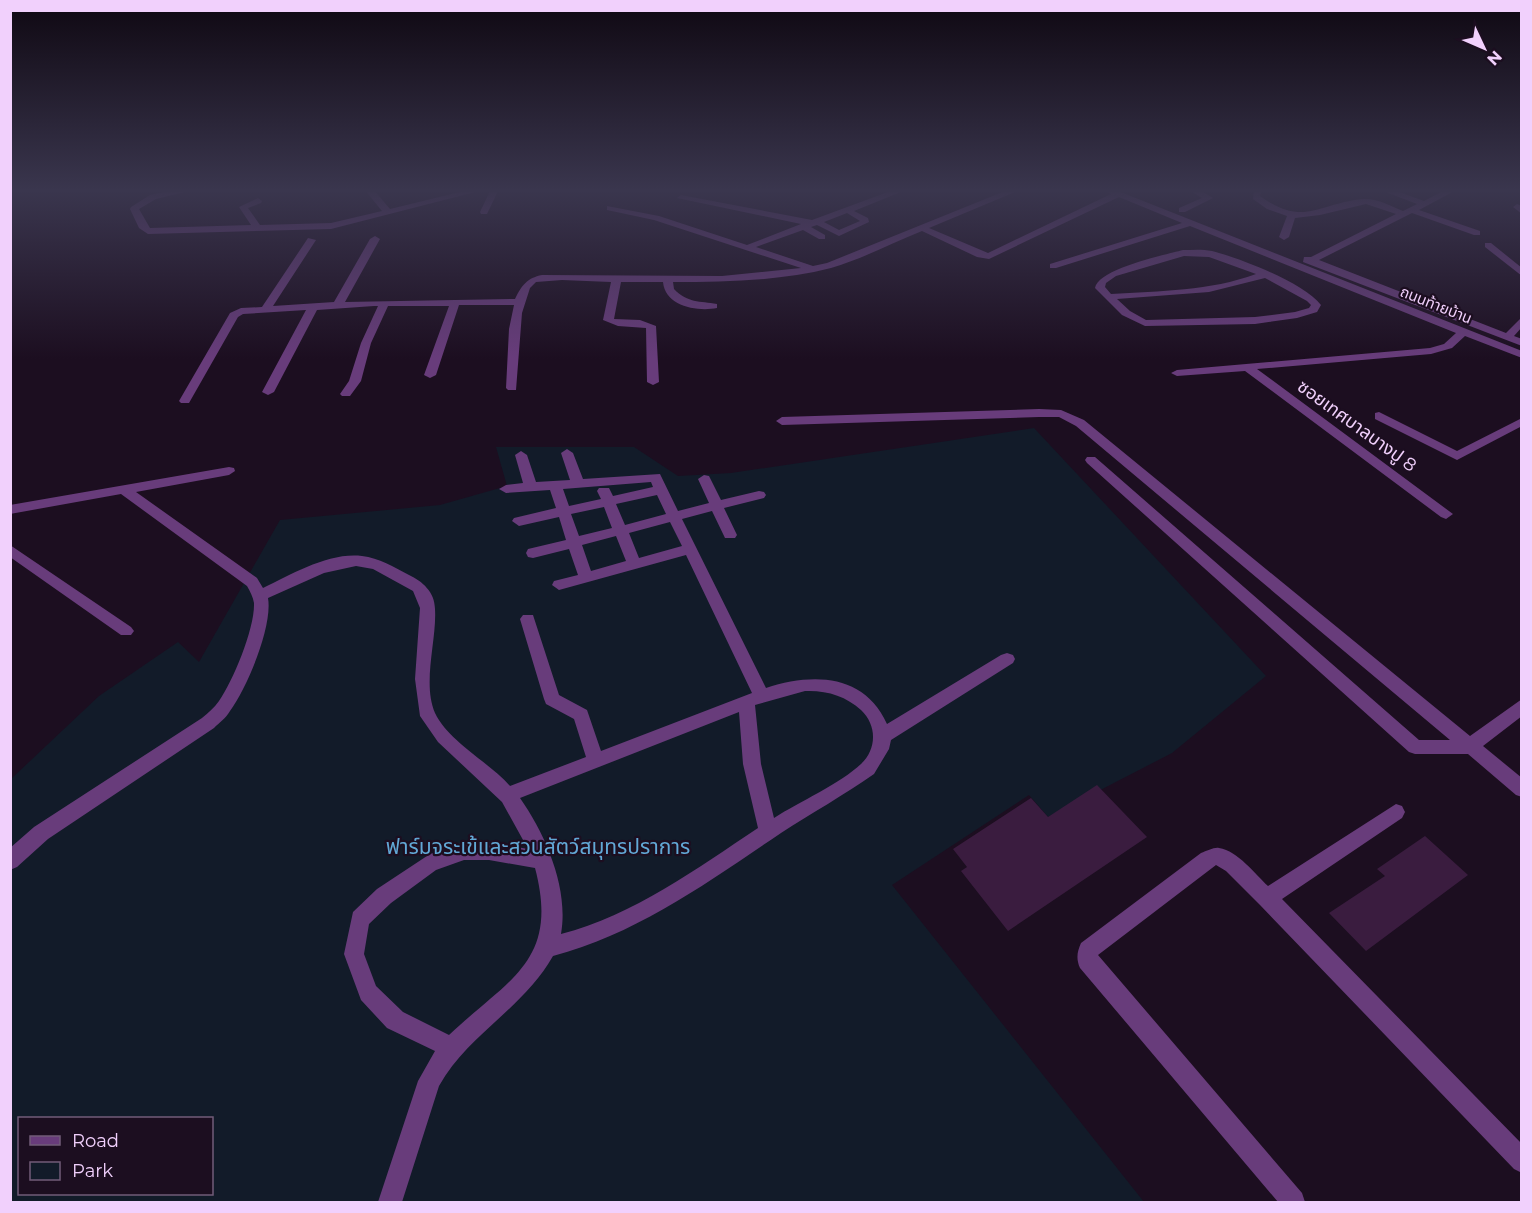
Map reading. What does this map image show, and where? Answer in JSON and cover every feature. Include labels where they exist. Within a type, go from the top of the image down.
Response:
[{"type":"street","points":[[265,310],[306,246]]},
{"type":"street","points":[[338,305],[371,246]]},
{"type":"street","points":[[744,246],[813,269]]},
{"type":"street","points":[[748,247],[752,246]]},
{"type":"street","points":[[512,388],[519,302],[527,284],[539,279],[786,274],[831,265],[879,246]]},
{"type":"street","points":[[960,246],[980,255],[989,256],[1011,246]]},
{"type":"street","points":[[1053,266],[1118,246]]},
{"type":"street","name":"ถนนท้ายบ้าน","points":[[1246,246],[1521,355]]},
{"type":"street","name":"ถนนท้ายบ้าน","points":[[1274,246],[1521,343]]},
{"type":"street","points":[[1300,267],[1341,246]]},
{"type":"street","points":[[1489,246],[1521,273]]},
{"type":"street","points":[[1182,253],[1213,255],[1264,275],[1313,300],[1316,305],[1313,310],[1302,314],[1269,318],[1145,323],[1136,320],[1100,288],[1101,282],[1113,274],[1182,253]]},
{"type":"street","points":[[1109,297],[1201,289],[1264,275],[1287,262]]},
{"type":"street","points":[[668,278],[669,290],[683,302],[692,306],[713,306]]},
{"type":"street","points":[[617,279],[608,320],[615,323],[645,323],[651,326],[653,382]]},
{"type":"street","points":[[430,375],[455,302]]},
{"type":"street","points":[[185,401],[234,315],[241,311],[384,303],[519,302]]},
{"type":"street","points":[[346,394],[355,381],[366,343],[384,303]]},
{"type":"street","points":[[268,392],[313,307]]},
{"type":"street","points":[[1508,337],[1521,320]]},
{"type":"street","name":"ซอยเทศบาลบางปู 8","points":[[1177,373],[1431,351],[1448,346],[1463,332]]},
{"type":"street","name":"ซอยเทศบาลบางปู 8","points":[[1247,367],[1446,514]]},
{"type":"street","points":[[782,421],[1039,413],[1068,416],[1521,789]]},
{"type":"street","points":[[1379,416],[1457,456],[1521,421]]},
{"type":"street","points":[[567,453],[578,483]]},
{"type":"street","points":[[521,455],[531,487]]},
{"type":"street","points":[[1091,460],[1415,747],[1468,747],[1521,706]]},
{"type":"street","points":[[10,510],[229,471]]},
{"type":"street","points":[[506,489],[655,477],[690,549],[755,700],[752,764],[768,832]]},
{"type":"street","points":[[704,479],[730,535]]},
{"type":"street","points":[[600,481],[634,563]]},
{"type":"street","points":[[555,485],[586,578]]},
{"type":"street","points":[[10,861],[41,833],[208,723],[225,706],[237,683],[257,627],[261,608],[260,595],[252,582],[124,490]]},
{"type":"street","points":[[519,521],[661,490]]},
{"type":"street","points":[[533,553],[759,495]]},
{"type":"street","points":[[559,585],[690,549]]},
{"type":"street","points":[[10,550],[126,631]]},
{"type":"street","points":[[260,595],[333,565],[357,561],[373,564],[419,586],[426,596],[428,608],[423,695],[427,715],[440,733],[508,795],[533,834],[549,884],[552,923],[546,948],[526,981],[451,1047],[437,1063],[429,1081],[390,1203]]},
{"type":"street","points":[[528,618],[552,699],[581,715],[596,761]]},
{"type":"street","points":[[884,735],[1007,658]]},
{"type":"street","points":[[508,795],[755,700],[788,689],[815,684],[832,688],[858,699],[873,712],[884,735],[882,749],[868,769],[653,908],[594,935],[572,943],[546,948]]},
{"type":"street","points":[[1267,898],[1396,812]]},
{"type":"street","points":[[451,1047],[395,1020],[369,993],[354,954],[360,919],[384,896],[430,863],[464,851],[489,851],[541,860]]},
{"type":"street","points":[[1293,1203],[1087,961],[1088,950],[1208,859],[1218,856],[1233,865],[1267,898],[1521,1161]]},
{"type":"green space","name":"ฟาร์มจระเข้และสวนสัตว์สมุทรปราการ","points":[[1034,428],[1266,676],[1172,753],[1048,817],[1029,795],[892,885],[1144,1202],[11,1202],[11,779],[99,696],[178,642],[199,662],[280,520],[440,505],[507,486],[496,447],[634,447],[678,476],[731,473]]},
{"type":"building","points":[[1097,785],[1147,837],[1008,931],[961,871],[967,867],[953,849],[1031,798],[1048,817]]},
{"type":"building","points":[[1425,836],[1468,875],[1366,951],[1329,913],[1385,876],[1377,869]]}]
